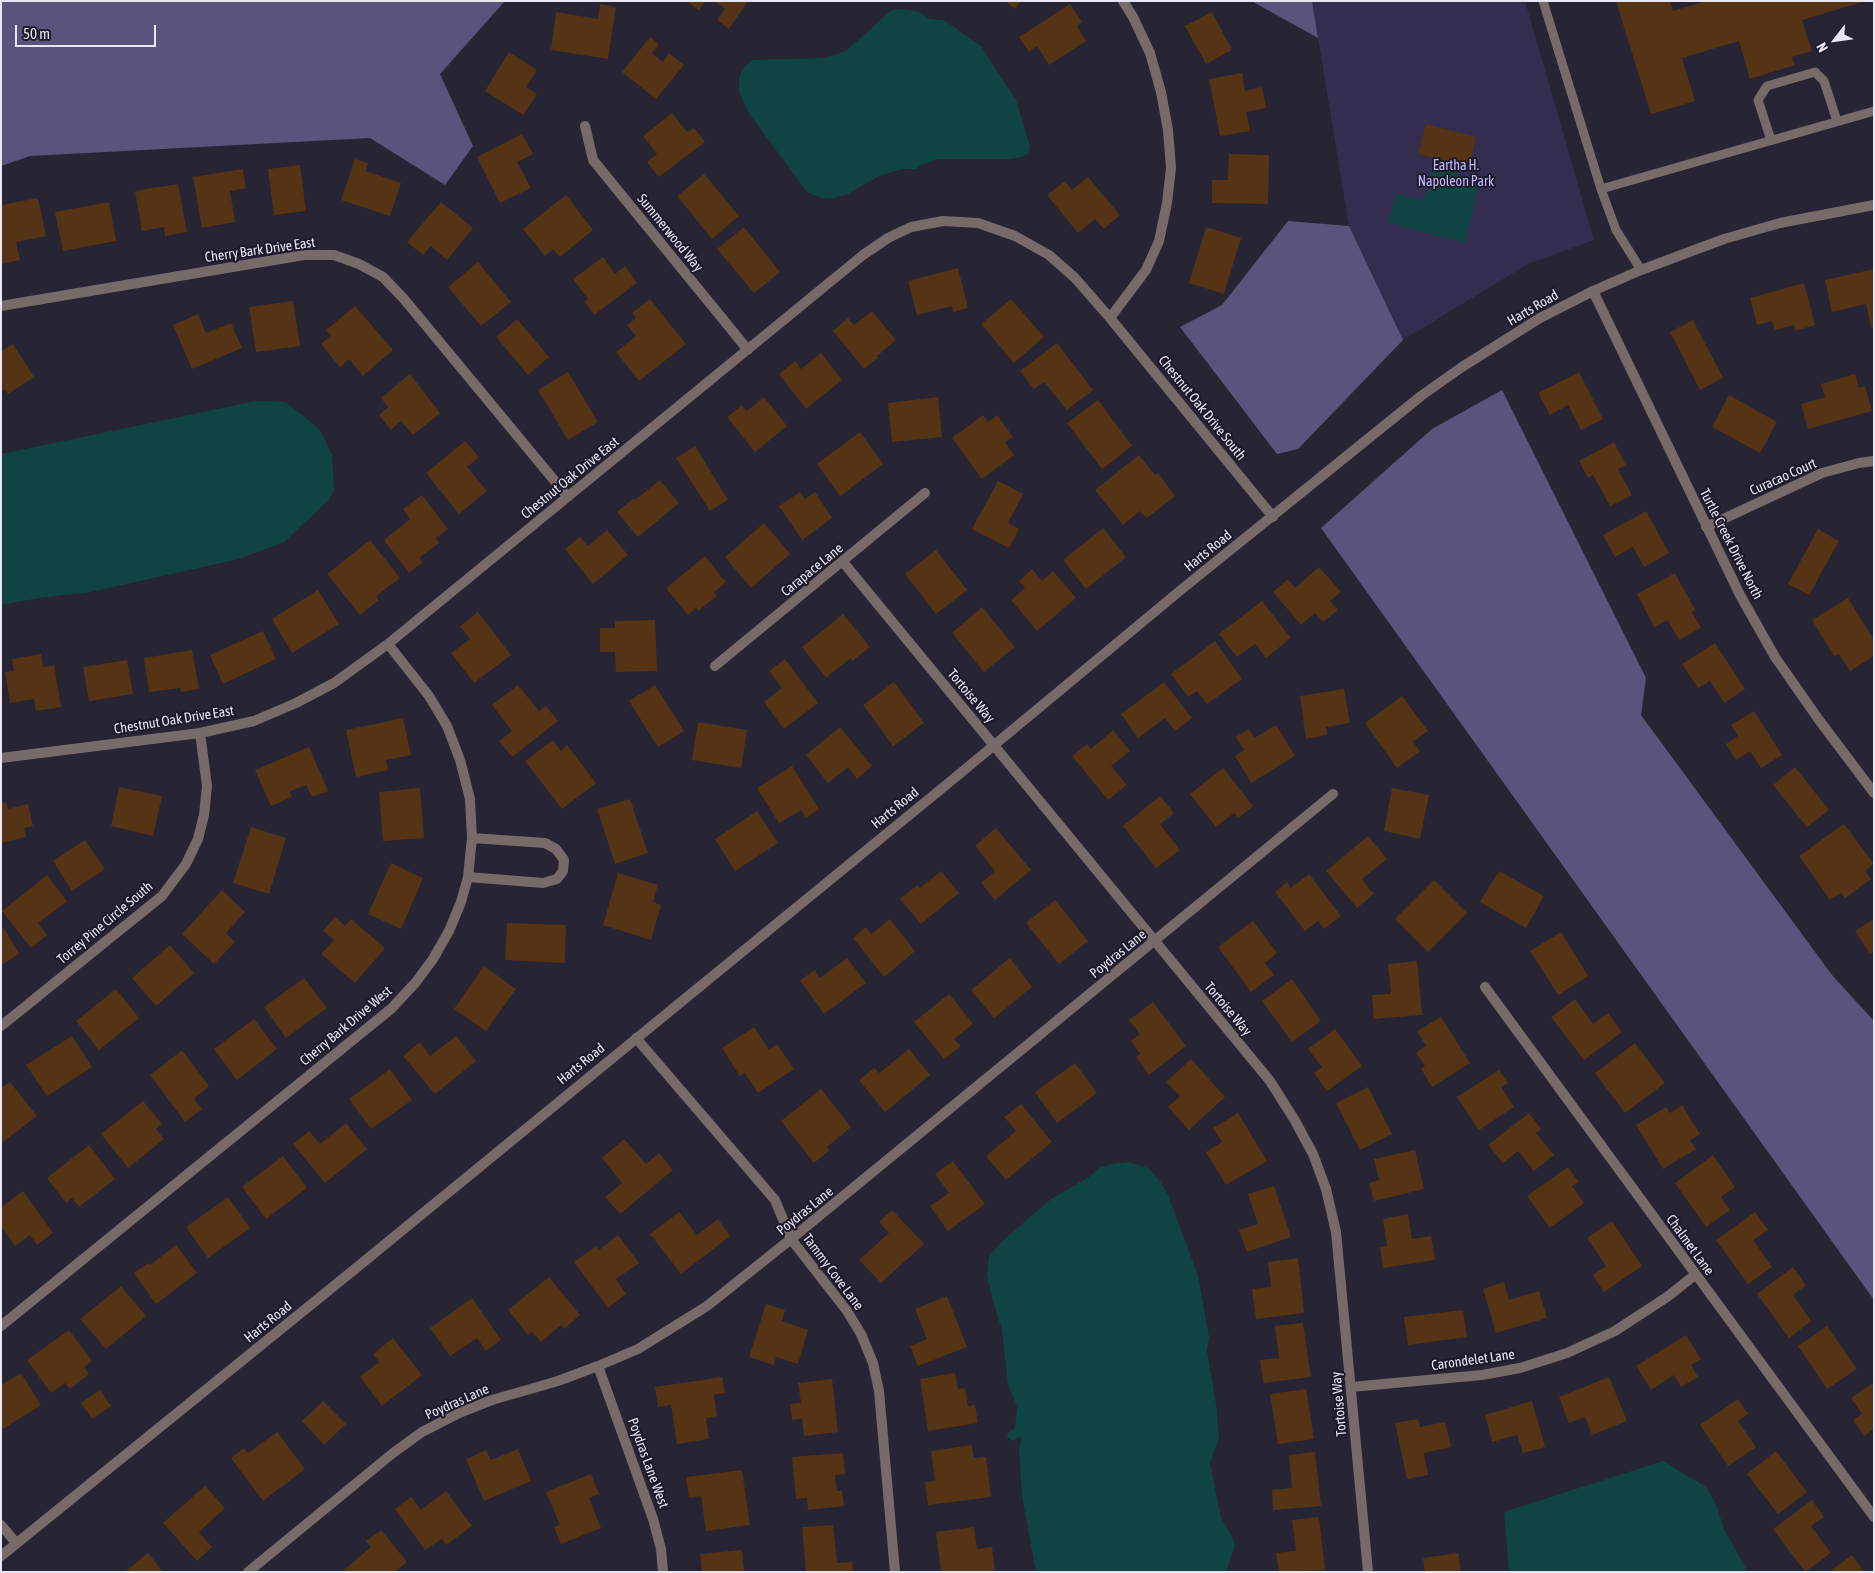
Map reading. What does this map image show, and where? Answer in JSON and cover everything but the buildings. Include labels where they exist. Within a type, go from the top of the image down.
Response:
[{"type":"street","points":[[1110,318],[1146,270],[1159,241],[1167,204],[1170,168],[1168,130],[1161,92],[1150,53],[1133,17],[1123,1]]},
{"type":"street","name":"Summerwood Way","points":[[585,126],[593,160],[748,350]]},
{"type":"street","name":"Harts Road","points":[[1,1556],[350,1273],[1182,589],[1422,396],[1462,367],[1540,318],[1593,291],[1641,270],[1724,239],[1780,223],[1874,205]]},
{"type":"street","name":"Chestnut Oak Drive East","points":[[1,758],[200,732],[254,720],[296,703],[334,683],[388,644],[863,254],[888,238],[911,227],[943,220],[978,224],[1015,236],[1049,255],[1075,278],[1110,318]]},
{"type":"street","name":"Cherry Bark Drive East","points":[[1,306],[304,255],[334,255],[359,264],[383,277],[404,299],[568,497]]},
{"type":"street","name":"Turtle Creek Drive North","points":[[1593,291],[1740,595],[1775,657],[1819,720],[1874,793]]},
{"type":"street","name":"Chestnut Oak Drive South","points":[[1110,318],[1273,517]]},
{"type":"street","name":"Curacao Court","points":[[1706,527],[1822,473],[1874,461]]},
{"type":"street","name":"Carapace Lane","points":[[715,666],[925,493]]},
{"type":"street","name":"Tortoise Way","points":[[843,562],[1270,1081],[1313,1154],[1326,1189],[1336,1232],[1368,1572]]},
{"type":"street","name":"Cherry Bark Drive West","points":[[1,1326],[392,1008],[416,982],[433,959],[449,931],[461,902],[468,877],[472,838],[470,799],[460,760],[447,726],[429,696],[388,644]]},
{"type":"street","name":"Torrey Pine Circle South","points":[[1,1026],[162,896],[186,864],[198,839],[204,815],[206,786],[200,732]]},
{"type":"street","name":"Poydras Lane","points":[[248,1572],[393,1453],[422,1432],[459,1413],[492,1400],[558,1381],[598,1366],[638,1348],[707,1306],[791,1240],[1333,794]]},
{"type":"street","points":[[468,877],[544,883],[557,879],[563,871],[564,860],[556,850],[545,843],[472,838]]},
{"type":"street","name":"Chalmet Lane","points":[[1485,987],[1874,1517]]},
{"type":"street","name":"Tammy Cove Lane","points":[[636,1038],[775,1200],[791,1240],[847,1311],[861,1334],[872,1363],[879,1391],[895,1572]]},
{"type":"street","name":"Carondelet Lane","points":[[1351,1387],[1482,1375],[1520,1368],[1567,1353],[1615,1331],[1695,1275]]},
{"type":"street","name":"Poydras Lane West","points":[[598,1366],[653,1519],[661,1549],[663,1572]]},
{"type":"street","points":[[1,1525],[16,1543]]},
{"type":"lane","points":[[1543,1],[1601,189],[1616,230],[1641,270]]},
{"type":"lane","points":[[1771,140],[1758,100],[1767,86],[1814,72],[1824,80],[1837,121]]},
{"type":"lane","points":[[1601,189],[1874,111]]},
{"type":"green space","name":"Eartha H. Napoleon Park","points":[[1312,1],[1525,1],[1594,240],[1528,264],[1403,340],[1349,226]]},
{"type":"shaded area","points":[[1,1],[505,1],[440,74],[473,146],[445,185],[370,138],[30,156],[1,166]]},
{"type":"shaded area","points":[[1253,1],[1312,1],[1318,38],[1255,3]]},
{"type":"shaded area","points":[[903,9],[919,12],[930,19],[944,20],[981,46],[1016,100],[1030,146],[1028,154],[1010,159],[937,159],[916,169],[903,169],[881,175],[846,195],[834,198],[821,198],[807,192],[748,112],[739,92],[739,77],[745,66],[752,60],[825,58],[846,51],[887,14],[893,10]]},
{"type":"shaded area","points":[[1433,167],[1480,180],[1465,243],[1388,223],[1396,194],[1424,200]]},
{"type":"shaded area","points":[[1288,221],[1349,226],[1403,340],[1298,449],[1277,454],[1180,327],[1222,305]]},
{"type":"shaded area","points":[[1502,390],[1646,678],[1641,715],[1832,975],[1874,1021],[1874,1300],[1321,528],[1432,429]]},
{"type":"shaded area","points":[[256,401],[286,402],[320,430],[332,455],[334,490],[328,501],[284,542],[239,559],[91,592],[1,605],[1,454]]},
{"type":"shaded area","points":[[1128,1162],[1148,1168],[1160,1181],[1168,1195],[1198,1275],[1209,1337],[1207,1351],[1216,1404],[1219,1438],[1210,1463],[1221,1518],[1232,1536],[1235,1546],[1226,1572],[1036,1572],[1022,1496],[1019,1448],[1022,1438],[1019,1437],[1013,1441],[1007,1437],[1008,1433],[1015,1428],[1017,1407],[1008,1384],[1002,1330],[987,1275],[989,1257],[1000,1243],[1051,1199],[1089,1177],[1099,1168]]},
{"type":"shaded area","points":[[1663,1461],[1706,1487],[1716,1504],[1724,1529],[1748,1572],[1509,1572],[1504,1512]]}]
